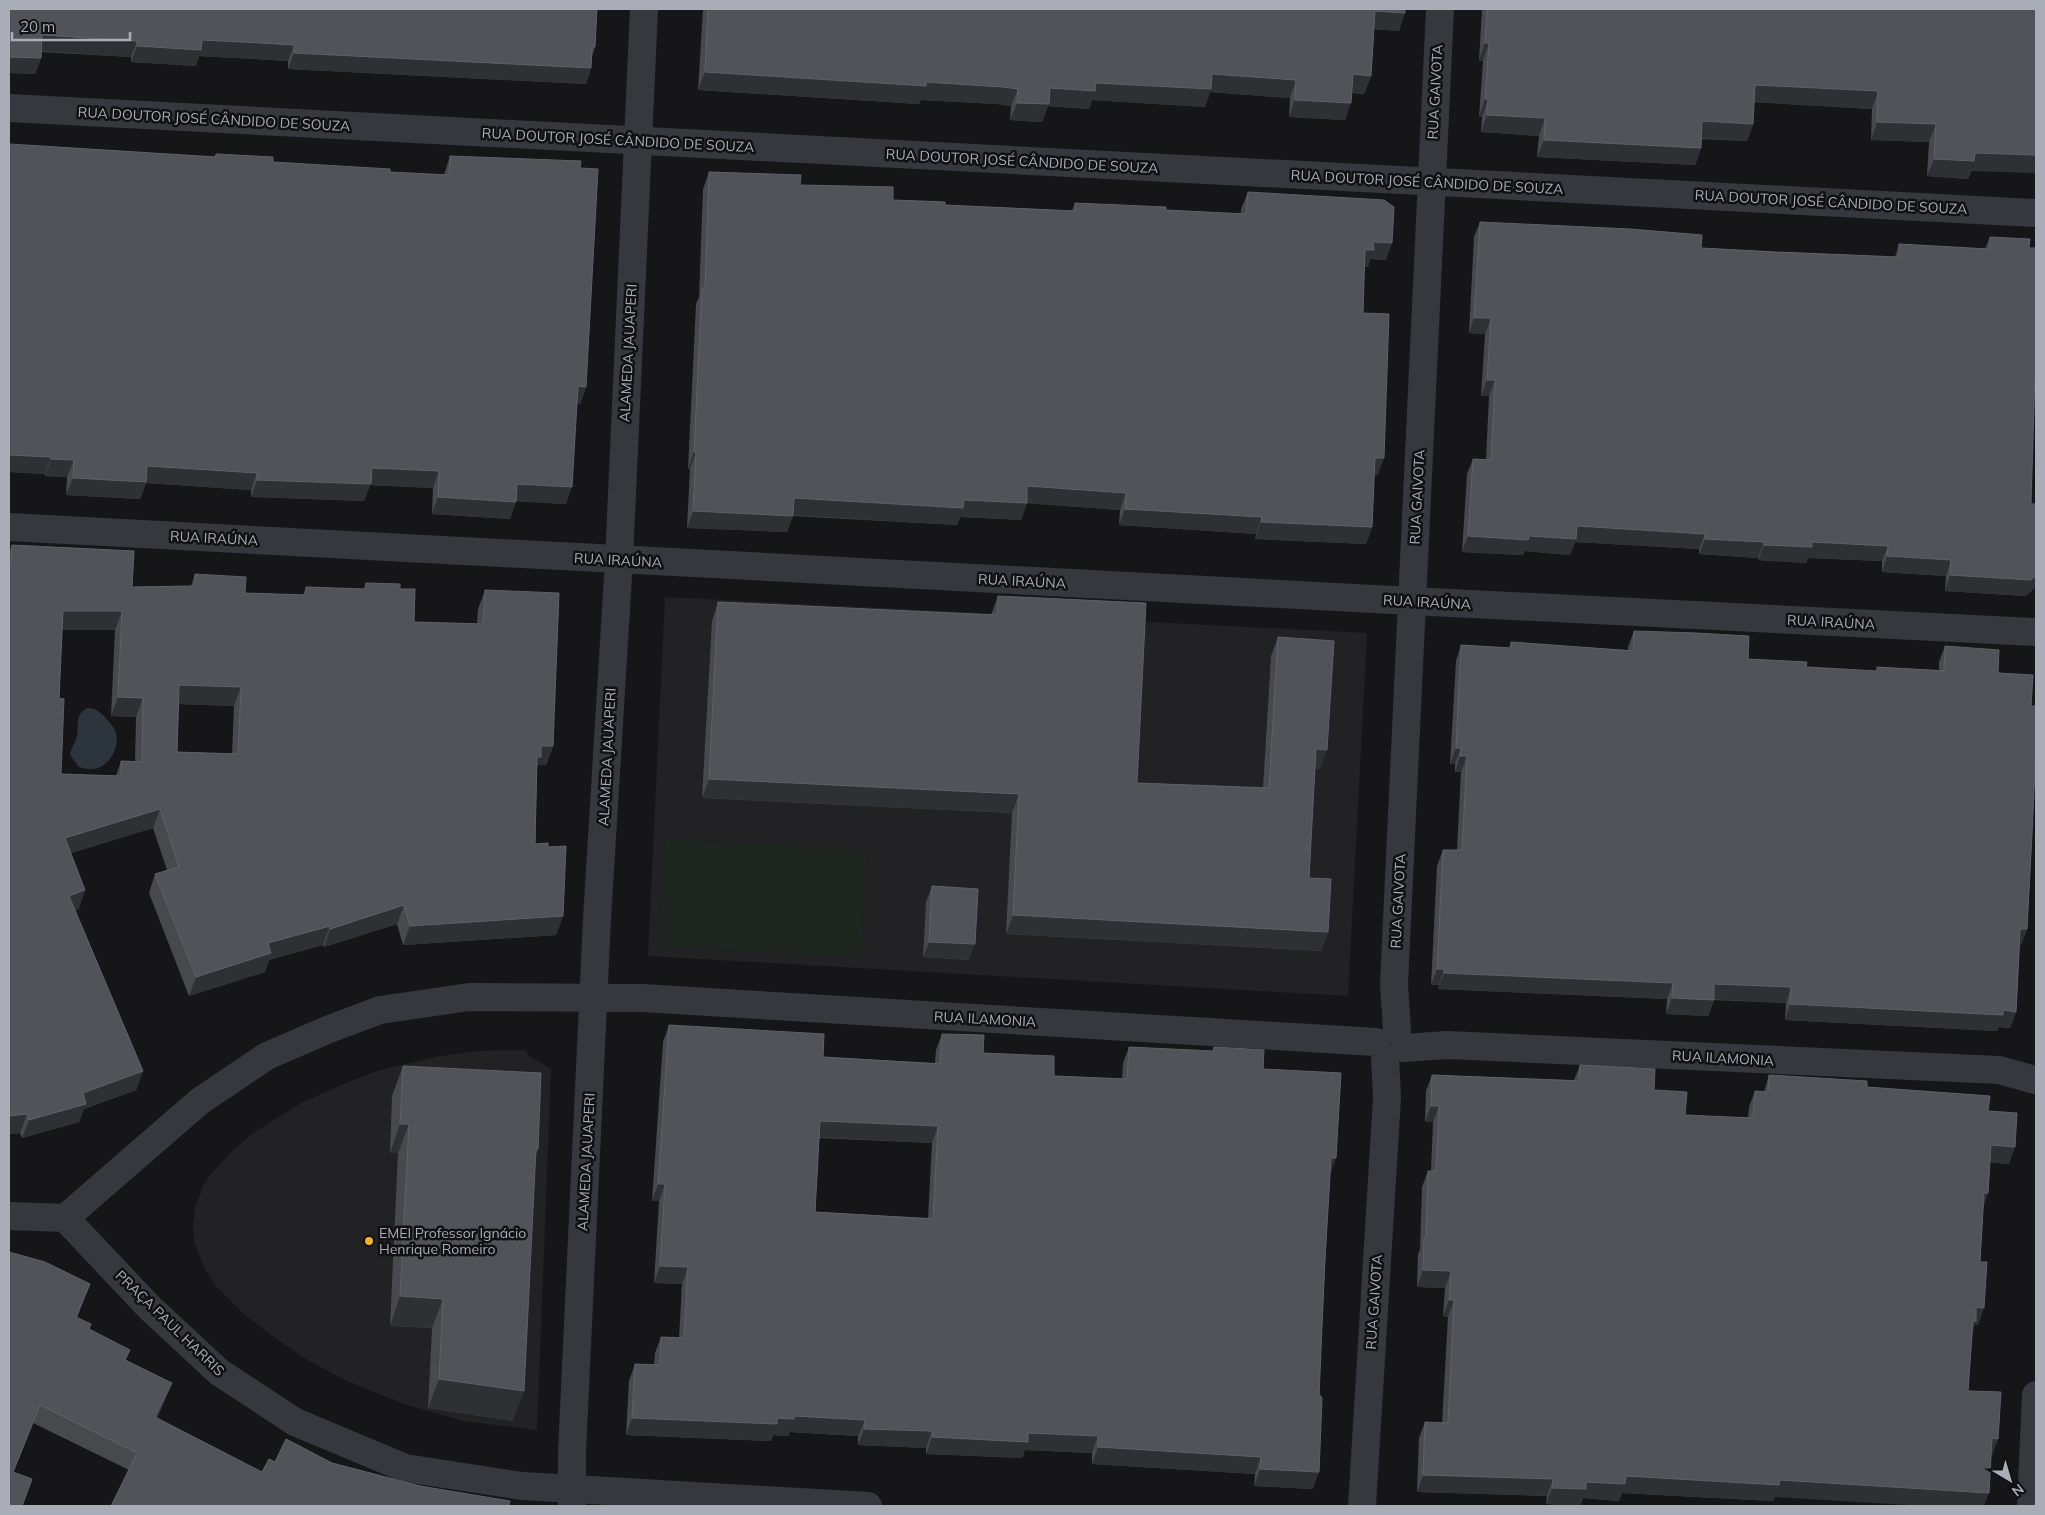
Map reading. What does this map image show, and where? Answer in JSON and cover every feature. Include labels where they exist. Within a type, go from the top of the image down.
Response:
[{"type":"street","name":"ALAMEDA JAUAPERI","points":[[572,1498],[572,1452],[593,997],[619,560],[644,9]]},
{"type":"street","name":"RUA GAIVOTA","points":[[1362,1506],[1387,1098],[1393,1043],[1394,984],[1440,9]]},
{"type":"street","name":"RUA DOUTOR JOSÉ CÂNDIDO DE SOUZA","points":[[9,108],[2036,212]]},
{"type":"street","name":"RUA IRAÚNA","points":[[9,527],[2036,632]]},
{"type":"street","points":[[9,1216],[64,1218],[200,1101],[268,1056],[327,1030],[380,1010],[469,997],[593,997]]},
{"type":"street","name":"RUA ILAMONIA","points":[[593,997],[642,998],[1393,1043],[2036,1072]]},
{"type":"street","name":"PRAÇA PAUL HARRIS","points":[[64,1218],[149,1307],[219,1372],[295,1422],[405,1468],[522,1486],[572,1498],[868,1506]]},
{"type":"street","points":[[2031,1506],[2036,1395]]},
{"type":"shaded area","points":[[665,597],[1367,633],[1348,996],[648,956]]},
{"type":"shaded area","points":[[88,708],[97,711],[105,717],[114,728],[117,738],[115,750],[109,760],[99,767],[92,769],[79,767],[70,755],[77,736],[79,716]]},
{"type":"shaded area","points":[[665,839],[867,849],[861,957],[660,947]]},
{"type":"shaded area","name":"EMEI Professor Ignácio Henrique Romeiro","points":[[526,1050],[529,1056],[551,1069],[537,1430],[463,1421],[404,1404],[349,1382],[309,1361],[278,1340],[245,1315],[215,1285],[205,1269],[194,1242],[195,1207],[204,1184],[212,1173],[233,1150],[258,1130],[303,1102],[380,1070],[440,1056],[477,1051]]},
{"type":"building","points":[[9,9],[597,9],[595,47],[592,46],[591,68],[294,53],[294,45],[202,40],[201,50],[137,46],[137,41],[42,35],[41,58],[9,57]]},
{"type":"building","points":[[708,9],[1405,9],[1405,13],[1375,11],[1371,76],[1353,74],[1351,103],[1295,100],[1296,80],[1212,74],[1211,89],[1096,83],[1095,91],[1050,88],[1049,104],[1017,103],[1018,89],[1003,87],[926,82],[926,86],[705,72]]},
{"type":"building","points":[[1487,9],[2036,9],[2036,155],[1975,153],[1974,161],[1934,159],[1936,124],[1877,122],[1878,91],[1755,85],[1753,124],[1702,121],[1701,148],[1544,140],[1545,118],[1487,115],[1488,99],[1485,99],[1489,43],[1485,43]]},
{"type":"building","points":[[9,144],[216,157],[216,154],[273,157],[273,162],[390,169],[390,172],[449,175],[450,156],[581,161],[580,168],[598,169],[586,387],[578,386],[572,487],[517,484],[516,502],[438,497],[439,471],[372,468],[371,484],[257,480],[257,473],[147,466],[146,482],[73,478],[74,460],[9,455]]},
{"type":"building","points":[[709,172],[801,175],[800,185],[893,187],[893,200],[945,202],[945,205],[1075,211],[1075,203],[1166,207],[1166,210],[1246,214],[1248,192],[1384,200],[1394,207],[1392,243],[1373,242],[1374,250],[1365,250],[1363,313],[1389,314],[1384,458],[1375,458],[1372,527],[1261,522],[1262,517],[1125,509],[1126,493],[1027,486],[1027,503],[964,500],[963,508],[794,498],[793,516],[693,511],[696,452],[694,452],[702,288],[705,288]]},
{"type":"building","points":[[1480,222],[1630,229],[1702,235],[1701,248],[1899,257],[1899,244],[1989,249],[1990,237],[2030,239],[2029,248],[2036,248],[2036,374],[2031,504],[2036,504],[2036,575],[2031,580],[1950,575],[1951,560],[1887,556],[1888,546],[1812,542],[1812,547],[1764,545],[1764,542],[1705,539],[1705,534],[1577,526],[1576,539],[1529,536],[1528,540],[1468,536],[1473,459],[1491,460],[1495,380],[1487,380],[1491,318],[1474,318]]},
{"type":"building","points":[[12,545],[134,551],[132,587],[195,586],[195,574],[246,577],[245,593],[306,595],[306,587],[365,589],[366,583],[400,584],[400,589],[415,589],[414,622],[483,624],[485,590],[559,593],[553,746],[541,746],[541,757],[537,757],[535,844],[548,843],[548,847],[566,846],[563,916],[410,926],[404,905],[330,929],[330,926],[268,943],[271,953],[196,977],[155,874],[179,867],[160,809],[65,838],[85,890],[69,896],[143,1071],[83,1093],[86,1104],[29,1120],[27,1114],[9,1116],[9,563],[11,563]],"holes":[[[63,611],[122,611],[118,697],[143,698],[142,762],[121,761],[121,776],[61,774],[64,699],[59,698]],[[179,685],[241,687],[238,754],[177,752]]]},
{"type":"building","points":[[998,596],[1146,603],[1137,783],[1269,788],[1278,637],[1334,641],[1327,750],[1316,749],[1309,878],[1331,879],[1328,932],[1013,915],[1019,794],[709,779],[718,602],[997,615]]},
{"type":"building","points":[[1634,631],[1749,636],[1748,659],[1807,662],[1806,667],[1877,671],[1877,667],[1944,671],[1945,646],[1999,650],[1998,673],[2033,675],[2031,706],[2036,706],[2036,745],[2032,834],[2027,929],[2020,929],[2016,1012],[2003,1010],[2003,1015],[1790,1004],[1791,987],[1714,984],[1714,1000],[1672,998],[1673,983],[1444,973],[1444,969],[1437,969],[1443,850],[1462,850],[1467,756],[1460,756],[1461,748],[1456,748],[1461,645],[1511,648],[1511,642],[1633,651]]},
{"type":"building","points":[[932,886],[978,889],[975,944],[929,942]]},
{"type":"building","points":[[669,1025],[824,1034],[823,1057],[940,1064],[942,1034],[984,1035],[983,1053],[1054,1056],[1054,1076],[1127,1079],[1129,1047],[1213,1051],[1214,1047],[1264,1050],[1263,1069],[1341,1073],[1336,1158],[1331,1158],[1325,1258],[1319,1396],[1322,1399],[1319,1472],[1260,1469],[1261,1457],[1098,1447],[1098,1436],[1028,1433],[1028,1442],[932,1437],[932,1431],[864,1429],[865,1420],[795,1416],[794,1419],[777,1418],[777,1424],[632,1418],[635,1364],[660,1365],[661,1337],[684,1338],[688,1267],[660,1266],[665,1184],[658,1184]],"holes":[[[820,1121],[938,1126],[933,1219],[815,1212]]]},
{"type":"building","points":[[1580,1065],[1655,1069],[1654,1090],[1687,1092],[1685,1115],[1753,1118],[1755,1091],[1768,1092],[1769,1075],[1867,1081],[1867,1087],[1990,1096],[1988,1111],[2017,1113],[2015,1147],[1991,1145],[1988,1193],[1984,1193],[1980,1262],[1987,1262],[1984,1308],[1976,1307],[1976,1321],[1973,1321],[1968,1391],[2001,1392],[1998,1439],[1992,1438],[1989,1493],[1780,1480],[1779,1485],[1626,1476],[1625,1484],[1586,1482],[1586,1489],[1552,1488],[1553,1479],[1423,1475],[1425,1422],[1448,1423],[1454,1300],[1449,1300],[1451,1271],[1423,1270],[1428,1171],[1436,1171],[1439,1106],[1431,1106],[1432,1075],[1579,1081]]},
{"type":"building","points":[[403,1066],[541,1073],[524,1391],[439,1379],[443,1299],[400,1296],[409,1124],[400,1124]]},
{"type":"building","points":[[9,1252],[45,1262],[90,1284],[76,1317],[91,1324],[89,1329],[130,1350],[125,1360],[172,1383],[155,1417],[262,1472],[269,1459],[275,1462],[286,1439],[332,1463],[420,1486],[510,1501],[509,1506],[111,1506],[137,1453],[40,1405],[13,1472],[32,1479],[22,1506],[9,1506]]},
{"type":"place","name":"EMEI Professor Ignácio Henrique Romeiro","points":[[369,1241]]}]
